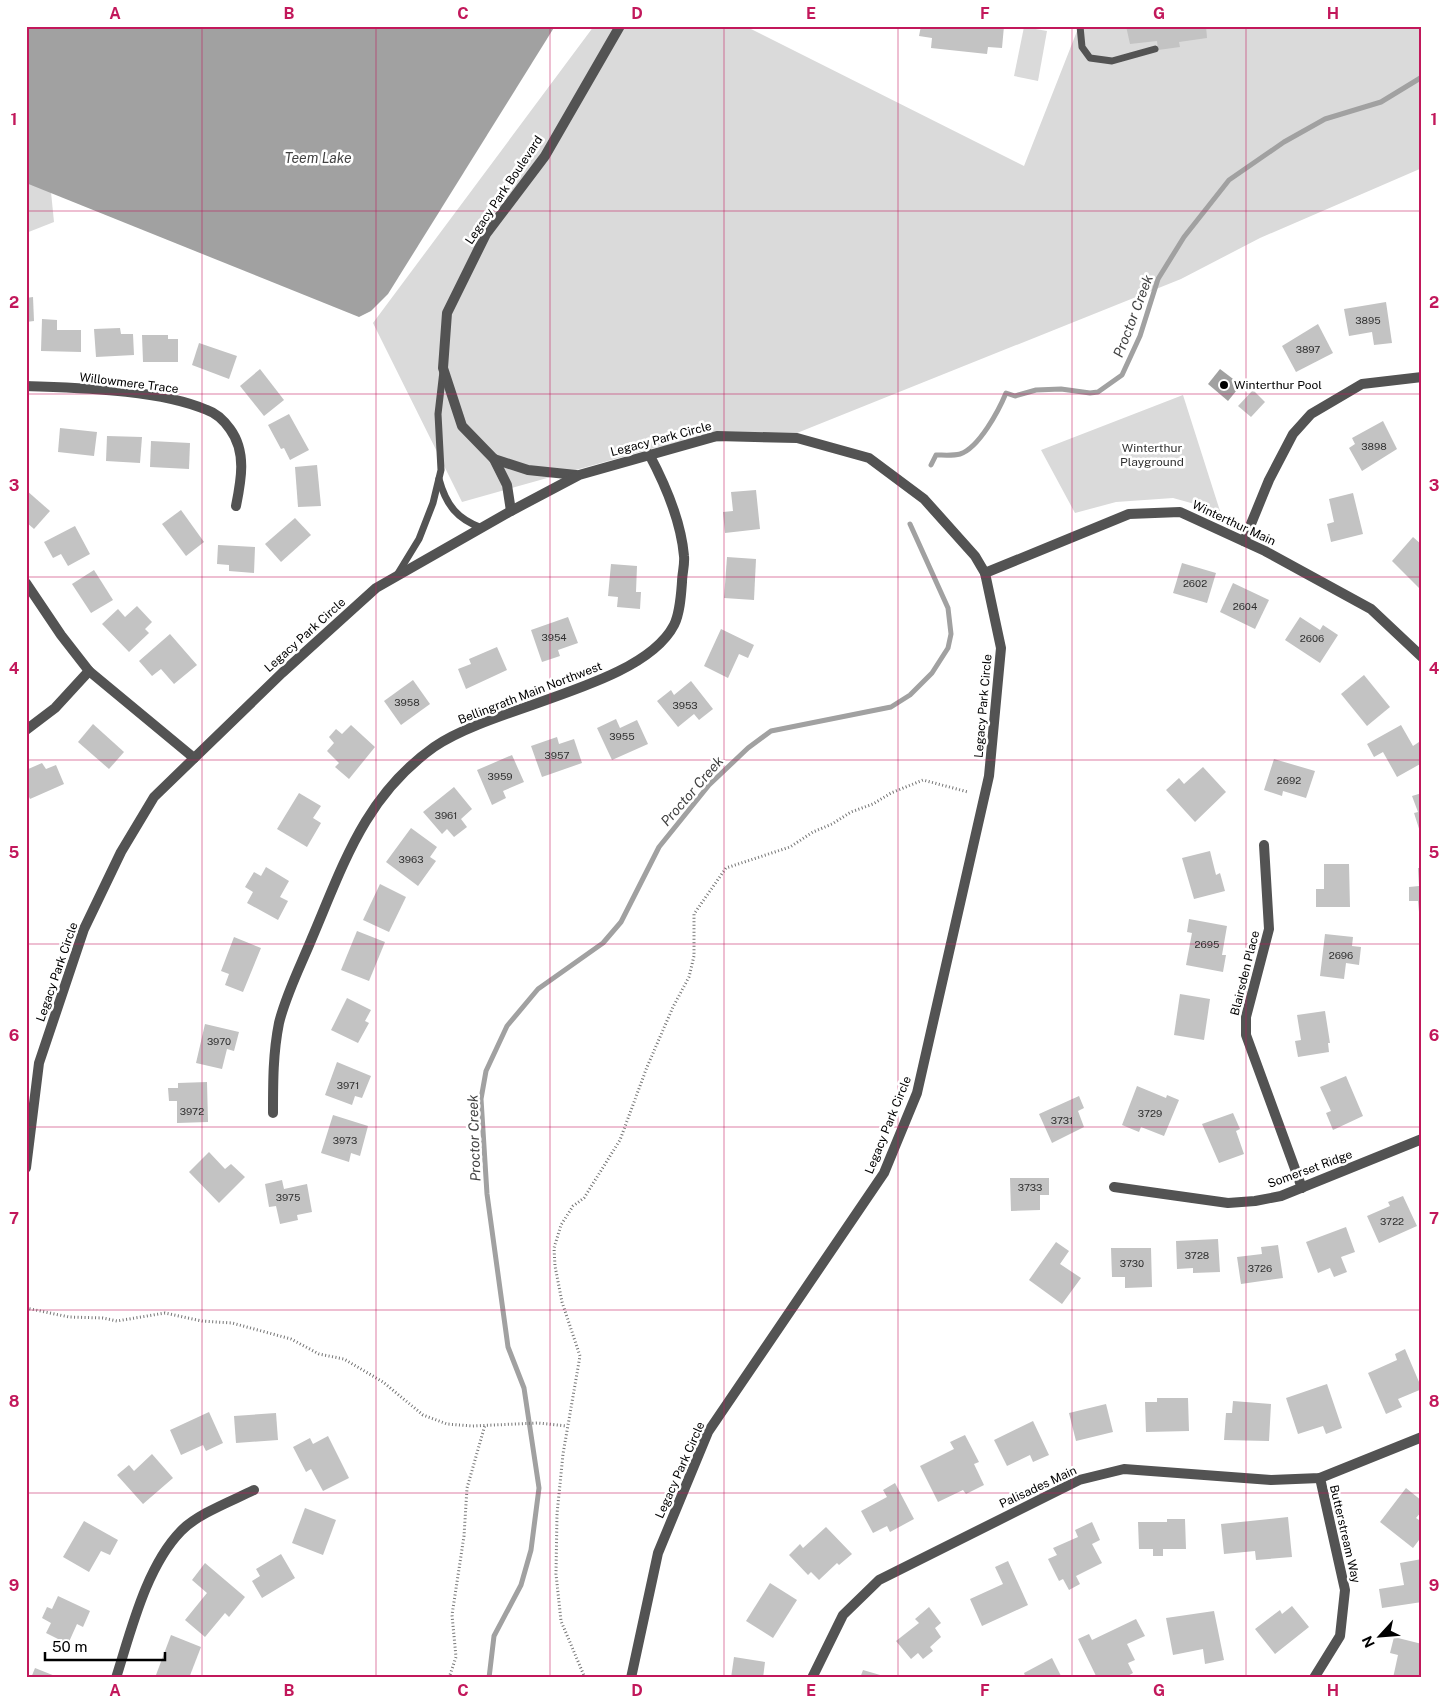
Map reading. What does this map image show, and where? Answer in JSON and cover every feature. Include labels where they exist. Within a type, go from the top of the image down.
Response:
[{"type":"street","name":"Legacy Park Boulevard","points":[[511,511],[507,486],[494,459],[462,426],[443,368],[447,313],[461,280],[486,234],[545,156],[620,26]]},
{"type":"street","points":[[1244,540],[1293,434],[1311,414],[1362,384],[1422,377]]},
{"type":"street","name":"Willowmere Trace","points":[[26,386],[127,393],[174,400],[208,410],[230,429],[239,449],[242,461],[241,482],[236,506]]},
{"type":"street","name":"Legacy Park Circle","points":[[26,1168],[39,1063],[84,929],[121,852],[154,796],[282,673],[376,588],[511,511],[579,476],[649,454],[717,436],[797,438],[869,458],[924,499],[975,556],[985,573],[1001,648],[990,776],[917,1093],[884,1173],[708,1432],[658,1553],[631,1678]]},
{"type":"street","name":"Bellingrath Main Northwest","points":[[273,1113],[274,1054],[280,1020],[291,989],[357,832],[391,784],[435,747],[478,724],[624,670],[658,646],[674,624],[681,595],[684,556],[663,480],[649,454]]},
{"type":"street","points":[[494,459],[528,470],[579,476]]},
{"type":"street","name":"Winterthur Main","points":[[985,573],[1129,514],[1180,512],[1244,540],[1371,609],[1422,657]]},
{"type":"street","points":[[26,583],[61,635],[89,671],[194,758]]},
{"type":"street","points":[[26,730],[55,708],[89,671]]},
{"type":"street","name":"Blairsden Place","points":[[1264,845],[1270,929],[1246,1016],[1246,1036],[1302,1188]]},
{"type":"street","name":"Somerset Ridge","points":[[1114,1187],[1228,1203],[1281,1196],[1422,1139]]},
{"type":"street","name":"Palisades Main","points":[[812,1678],[843,1615],[880,1580],[1079,1480],[1124,1469],[1271,1480],[1320,1478],[1422,1437]]},
{"type":"street","name":"Butterstream Way","points":[[1314,1678],[1340,1636],[1345,1590],[1320,1478]]},
{"type":"street","points":[[116,1678],[140,1607],[165,1550],[182,1530],[209,1513],[254,1490]]},
{"type":"lane","points":[[1080,26],[1082,47],[1090,58],[1112,61],[1155,49]]},
{"type":"lane","points":[[396,577],[419,539],[433,503],[440,470],[438,414],[443,368]]},
{"type":"lane","points":[[438,479],[450,507],[459,517],[482,528]]},
{"type":"path","points":[[585,1678],[561,1621],[556,1574],[557,1514],[567,1426],[573,1407],[580,1356],[562,1302],[555,1266],[554,1248],[561,1225],[573,1206],[584,1198],[620,1140],[647,1067],[689,977],[694,956],[694,914],[726,868],[790,847],[813,832],[832,824],[851,812],[873,804],[891,793],[924,780],[968,792]]},
{"type":"path","points":[[26,1308],[69,1317],[103,1318],[117,1321],[165,1313],[202,1321],[232,1323],[291,1338],[319,1354],[344,1358],[383,1382],[423,1415],[447,1424],[485,1426],[538,1423],[567,1426]]},
{"type":"path","points":[[449,1678],[456,1657],[452,1615],[464,1536],[467,1488],[485,1426]]},
{"type":"green space","points":[[594,26],[745,26],[1024,166],[1079,26],[1422,26],[1422,168],[1260,238],[1181,279],[792,435],[658,447],[462,502],[373,323]]},
{"type":"green space","points":[[1024,27],[1047,31],[1038,81],[1014,76]]},
{"type":"green space","points":[[26,121],[45,132],[54,222],[26,233]]},
{"type":"green space","name":"Winterthur Playground","points":[[1183,395],[1220,511],[1173,498],[1116,502],[1075,513],[1041,450]]},
{"type":"water","name":"Teem Lake","points":[[26,26],[555,26],[388,294],[371,311],[359,317],[26,183]]},
{"type":"water","name":"Winterthur Pool","points":[[1220,369],[1241,385],[1228,401],[1208,384]]},
{"type":"building","points":[[921,26],[1004,26],[1002,48],[988,47],[987,54],[931,48],[932,38],[919,36]]},
{"type":"building","points":[[1126,26],[1206,26],[1207,38],[1179,42],[1180,47],[1158,50],[1157,41],[1130,44]]},
{"type":"building","points":[[33,297],[34,321],[26,322],[26,298]]},
{"type":"building","points":[[1386,302],[1392,343],[1374,345],[1372,332],[1349,336],[1344,309]]},
{"type":"building","points":[[42,319],[57,320],[57,330],[81,330],[81,352],[41,351]]},
{"type":"building","points":[[1318,324],[1333,353],[1296,372],[1282,346]]},
{"type":"building","points":[[120,328],[121,334],[133,334],[134,355],[96,357],[94,329]]},
{"type":"building","points":[[142,335],[168,335],[168,339],[178,339],[178,362],[143,362]]},
{"type":"building","points":[[199,343],[237,356],[229,379],[192,365]]},
{"type":"building","points":[[260,369],[284,400],[264,416],[240,386]]},
{"type":"building","points":[[1253,390],[1265,402],[1251,417],[1238,406]]},
{"type":"building","points":[[289,414],[309,450],[290,460],[284,448],[281,449],[268,425]]},
{"type":"building","points":[[1383,421],[1397,449],[1362,471],[1349,448],[1355,444],[1352,438]]},
{"type":"building","points":[[60,428],[97,432],[94,456],[58,452]]},
{"type":"building","points":[[107,436],[142,437],[140,463],[106,461]]},
{"type":"building","points":[[151,441],[190,443],[189,469],[150,467]]},
{"type":"building","points":[[317,465],[321,506],[298,507],[295,467]]},
{"type":"building","points":[[26,490],[50,511],[34,529],[26,522]]},
{"type":"building","points":[[756,490],[760,529],[725,533],[723,512],[733,511],[731,492]]},
{"type":"building","points":[[1353,493],[1363,534],[1331,542],[1327,524],[1334,522],[1329,499]]},
{"type":"building","points":[[181,510],[204,542],[186,556],[162,524]]},
{"type":"building","points":[[295,518],[311,535],[281,562],[265,544]]},
{"type":"building","points":[[75,526],[90,554],[68,566],[61,554],[53,558],[44,542]]},
{"type":"building","points":[[1413,537],[1422,545],[1422,591],[1392,561]]},
{"type":"building","points":[[218,545],[255,547],[254,573],[229,571],[229,565],[217,564]]},
{"type":"building","points":[[727,557],[756,559],[754,600],[724,598]]},
{"type":"building","points":[[1182,563],[1216,573],[1207,603],[1173,593]]},
{"type":"building","points":[[611,564],[637,566],[636,592],[641,592],[640,609],[617,607],[618,597],[608,596]]},
{"type":"building","points":[[94,570],[113,600],[91,613],[72,584]]},
{"type":"building","points":[[1233,583],[1269,600],[1255,629],[1220,612]]},
{"type":"building","points":[[137,606],[152,622],[145,629],[149,633],[129,652],[102,624],[118,609],[125,617]]},
{"type":"building","points":[[568,617],[578,643],[558,650],[560,656],[542,662],[531,630]]},
{"type":"building","points":[[1300,617],[1320,630],[1323,625],[1338,635],[1320,663],[1285,640]]},
{"type":"building","points":[[721,629],[754,645],[748,658],[739,654],[728,678],[704,666]]},
{"type":"building","points":[[170,634],[197,665],[174,684],[161,669],[152,676],[139,661]]},
{"type":"building","points":[[497,647],[507,670],[466,689],[458,669],[471,664],[469,659]]},
{"type":"building","points":[[1364,675],[1390,707],[1367,726],[1341,694]]},
{"type":"building","points":[[413,680],[430,704],[401,725],[384,701]]},
{"type":"building","points":[[691,681],[713,709],[699,720],[694,714],[678,727],[657,701],[671,690],[674,695]]},
{"type":"building","points":[[616,719],[620,728],[637,720],[648,744],[612,760],[597,728]]},
{"type":"building","points":[[93,724],[124,752],[109,769],[78,742]]},
{"type":"building","points":[[351,725],[375,747],[349,779],[335,767],[339,763],[327,751],[334,743],[329,737],[336,729],[342,734]]},
{"type":"building","points":[[1401,725],[1413,746],[1419,742],[1422,747],[1422,763],[1397,777],[1383,752],[1374,757],[1367,744]]},
{"type":"building","points":[[557,737],[559,744],[574,739],[582,763],[542,777],[531,746]]},
{"type":"building","points":[[512,755],[524,782],[503,791],[506,798],[492,805],[477,770]]},
{"type":"building","points":[[1274,759],[1315,771],[1306,798],[1283,791],[1282,796],[1264,790]]},
{"type":"building","points":[[42,763],[46,769],[56,765],[64,784],[30,799],[26,791],[26,770]]},
{"type":"building","points":[[1203,767],[1226,792],[1195,822],[1166,790],[1179,778],[1184,784]]},
{"type":"building","points":[[454,787],[472,809],[461,819],[467,827],[454,837],[447,829],[442,834],[423,812]]},
{"type":"building","points":[[299,793],[321,806],[313,818],[321,823],[307,847],[277,829]]},
{"type":"building","points":[[1422,793],[1421,835],[1414,813],[1418,812],[1412,796]]},
{"type":"building","points":[[411,828],[437,847],[430,857],[436,861],[418,886],[386,862]]},
{"type":"building","points":[[1210,851],[1216,875],[1220,873],[1225,891],[1194,899],[1182,858]]},
{"type":"building","points":[[1324,864],[1349,864],[1350,907],[1316,907],[1316,889],[1324,889]]},
{"type":"building","points":[[266,867],[289,881],[280,897],[288,901],[278,920],[247,903],[253,892],[245,887],[254,872],[261,876]]},
{"type":"building","points":[[1418,868],[1422,868],[1422,912],[1419,912],[1418,901],[1409,901],[1409,887],[1419,886]]},
{"type":"building","points":[[380,884],[406,897],[389,932],[363,920]]},
{"type":"building","points":[[1189,919],[1227,926],[1222,955],[1226,955],[1223,972],[1186,965],[1192,933],[1187,932]]},
{"type":"building","points":[[357,931],[385,942],[369,981],[341,970]]},
{"type":"building","points":[[1325,934],[1353,937],[1352,946],[1361,947],[1359,965],[1346,963],[1344,979],[1320,976]]},
{"type":"building","points":[[234,937],[261,948],[243,992],[225,985],[229,974],[221,971]]},
{"type":"building","points":[[1180,994],[1210,999],[1204,1040],[1174,1035]]},
{"type":"building","points":[[347,998],[371,1010],[365,1021],[369,1023],[358,1043],[331,1030]]},
{"type":"building","points":[[1325,1011],[1330,1043],[1328,1043],[1329,1052],[1298,1057],[1295,1041],[1301,1040],[1297,1015]]},
{"type":"building","points":[[205,1024],[239,1032],[234,1051],[227,1049],[222,1069],[196,1063]]},
{"type":"building","points":[[337,1062],[371,1076],[362,1098],[355,1096],[352,1105],[325,1095]]},
{"type":"building","points":[[1346,1076],[1363,1116],[1333,1130],[1326,1113],[1331,1111],[1320,1087]]},
{"type":"building","points":[[207,1082],[208,1122],[177,1123],[177,1101],[169,1101],[168,1088],[178,1088],[178,1083]]},
{"type":"building","points":[[1137,1086],[1166,1098],[1167,1095],[1179,1100],[1164,1136],[1141,1127],[1139,1132],[1122,1125]]},
{"type":"building","points":[[1079,1096],[1084,1108],[1078,1111],[1084,1127],[1052,1143],[1039,1114]]},
{"type":"building","points":[[1233,1113],[1240,1129],[1236,1131],[1244,1154],[1219,1163],[1202,1124]]},
{"type":"building","points":[[333,1115],[368,1126],[360,1156],[351,1153],[349,1162],[321,1153]]},
{"type":"building","points":[[209,1152],[225,1169],[231,1164],[245,1177],[219,1203],[189,1172]]},
{"type":"building","points":[[1010,1178],[1049,1178],[1049,1195],[1040,1195],[1040,1210],[1011,1211]]},
{"type":"building","points":[[282,1180],[284,1189],[307,1184],[312,1212],[297,1215],[298,1220],[280,1224],[276,1206],[269,1207],[265,1184]]},
{"type":"building","points":[[1403,1196],[1417,1226],[1379,1243],[1367,1216],[1390,1206],[1388,1202]]},
{"type":"building","points":[[1346,1227],[1355,1252],[1341,1257],[1347,1272],[1334,1277],[1330,1268],[1318,1273],[1306,1242]]},
{"type":"building","points":[[1218,1239],[1220,1272],[1193,1273],[1193,1268],[1177,1269],[1176,1241]]},
{"type":"building","points":[[1056,1242],[1069,1251],[1060,1264],[1081,1278],[1062,1304],[1029,1280]]},
{"type":"building","points":[[1278,1245],[1283,1278],[1241,1284],[1237,1257],[1262,1254],[1261,1247]]},
{"type":"building","points":[[1111,1248],[1151,1248],[1152,1287],[1125,1288],[1125,1277],[1112,1277]]},
{"type":"building","points":[[1405,1349],[1422,1389],[1398,1399],[1402,1407],[1386,1414],[1368,1373],[1397,1360],[1395,1354]]},
{"type":"building","points":[[1327,1384],[1342,1428],[1326,1434],[1323,1426],[1298,1434],[1286,1398]]},
{"type":"building","points":[[1157,1398],[1188,1398],[1189,1431],[1146,1432],[1145,1402],[1157,1402]]},
{"type":"building","points":[[1233,1401],[1271,1404],[1269,1441],[1224,1440],[1226,1413],[1232,1413]]},
{"type":"building","points":[[1106,1404],[1113,1432],[1076,1441],[1069,1413]]},
{"type":"building","points":[[209,1412],[223,1443],[206,1451],[203,1445],[181,1455],[170,1430]]},
{"type":"building","points":[[276,1413],[278,1440],[236,1443],[234,1416]]},
{"type":"building","points":[[1033,1421],[1049,1455],[1033,1462],[1030,1455],[1007,1466],[994,1440]]},
{"type":"building","points":[[965,1435],[979,1462],[974,1464],[984,1485],[966,1494],[963,1490],[938,1502],[920,1466],[954,1449],[950,1442]]},
{"type":"building","points":[[328,1436],[349,1478],[323,1491],[311,1469],[306,1472],[293,1447],[310,1438],[313,1444]]},
{"type":"building","points":[[152,1454],[173,1478],[143,1504],[117,1475],[129,1465],[134,1471]]},
{"type":"building","points":[[895,1483],[914,1519],[890,1532],[887,1526],[873,1533],[861,1511],[887,1497],[883,1490]]},
{"type":"building","points":[[1406,1488],[1422,1501],[1422,1511],[1416,1518],[1422,1522],[1422,1536],[1413,1548],[1380,1522]]},
{"type":"building","points":[[305,1508],[336,1520],[323,1555],[292,1543]]},
{"type":"building","points":[[1288,1517],[1292,1557],[1256,1560],[1255,1551],[1224,1554],[1221,1524]]},
{"type":"building","points":[[1167,1519],[1185,1519],[1186,1549],[1163,1549],[1163,1556],[1153,1556],[1153,1549],[1139,1549],[1138,1522],[1167,1522]]},
{"type":"building","points":[[84,1521],[118,1540],[110,1555],[101,1551],[89,1572],[63,1557]]},
{"type":"building","points":[[1092,1522],[1100,1540],[1092,1544],[1102,1563],[1076,1576],[1080,1584],[1069,1590],[1063,1579],[1059,1581],[1048,1559],[1057,1555],[1053,1548],[1078,1537],[1075,1530]]},
{"type":"building","points":[[826,1527],[852,1554],[839,1565],[837,1563],[819,1580],[811,1572],[808,1575],[789,1555],[800,1544],[803,1548]]},
{"type":"building","points":[[281,1554],[295,1578],[262,1598],[252,1581],[260,1576],[256,1569]]},
{"type":"building","points":[[1422,1559],[1422,1602],[1382,1608],[1379,1589],[1404,1585],[1400,1563]]},
{"type":"building","points":[[1008,1561],[1028,1605],[982,1626],[970,1599],[1003,1584],[995,1567]]},
{"type":"building","points":[[205,1563],[245,1597],[229,1617],[225,1613],[205,1637],[185,1620],[207,1593],[192,1580]]},
{"type":"building","points":[[770,1583],[797,1600],[773,1638],[746,1621]]},
{"type":"building","points":[[58,1596],[90,1611],[83,1627],[77,1624],[68,1644],[46,1633],[51,1623],[42,1618],[47,1607],[52,1609]]},
{"type":"building","points":[[1292,1606],[1309,1627],[1275,1654],[1255,1629],[1280,1610],[1282,1614]]},
{"type":"building","points":[[929,1607],[941,1623],[935,1628],[941,1637],[930,1647],[933,1651],[923,1659],[918,1653],[911,1659],[896,1641],[919,1623],[915,1619]]},
{"type":"building","points":[[1214,1611],[1224,1660],[1205,1664],[1203,1649],[1173,1655],[1166,1618]]},
{"type":"building","points":[[1136,1619],[1145,1636],[1127,1644],[1135,1660],[1128,1663],[1133,1673],[1124,1678],[1106,1678],[1105,1675],[1097,1678],[1078,1639],[1089,1634],[1092,1640]]},
{"type":"building","points":[[171,1635],[201,1647],[189,1678],[164,1678],[156,1675]]},
{"type":"building","points":[[1394,1637],[1422,1644],[1422,1678],[1393,1678],[1398,1655],[1390,1653]]},
{"type":"building","points":[[734,1657],[765,1662],[763,1678],[731,1678]]},
{"type":"building","points":[[1052,1658],[1062,1678],[1026,1678],[1024,1673]]},
{"type":"building","points":[[35,1668],[60,1678],[31,1678]]},
{"type":"building","points":[[863,1670],[887,1677],[887,1678],[860,1678]]},
{"type":"waterway","name":"Proctor Creek","points":[[931,465],[936,455],[960,454],[974,444],[988,428],[1006,393],[1015,396],[1036,390],[1061,389],[1090,393],[1098,392],[1122,375],[1140,336],[1158,279],[1184,237],[1229,180],[1284,142],[1325,119],[1381,102],[1422,77]]},
{"type":"waterway","name":"Proctor Creek","points":[[489,1678],[494,1636],[521,1585],[531,1550],[539,1488],[524,1388],[508,1347],[487,1194],[481,1099],[486,1071],[507,1026],[538,989],[603,943],[621,922],[659,847],[709,785],[748,748],[771,731],[891,707],[910,695],[932,673],[948,648],[951,634],[948,608],[910,524]]},
{"type":"place","name":"Winterthur Pool","points":[[1224,385]]}]
